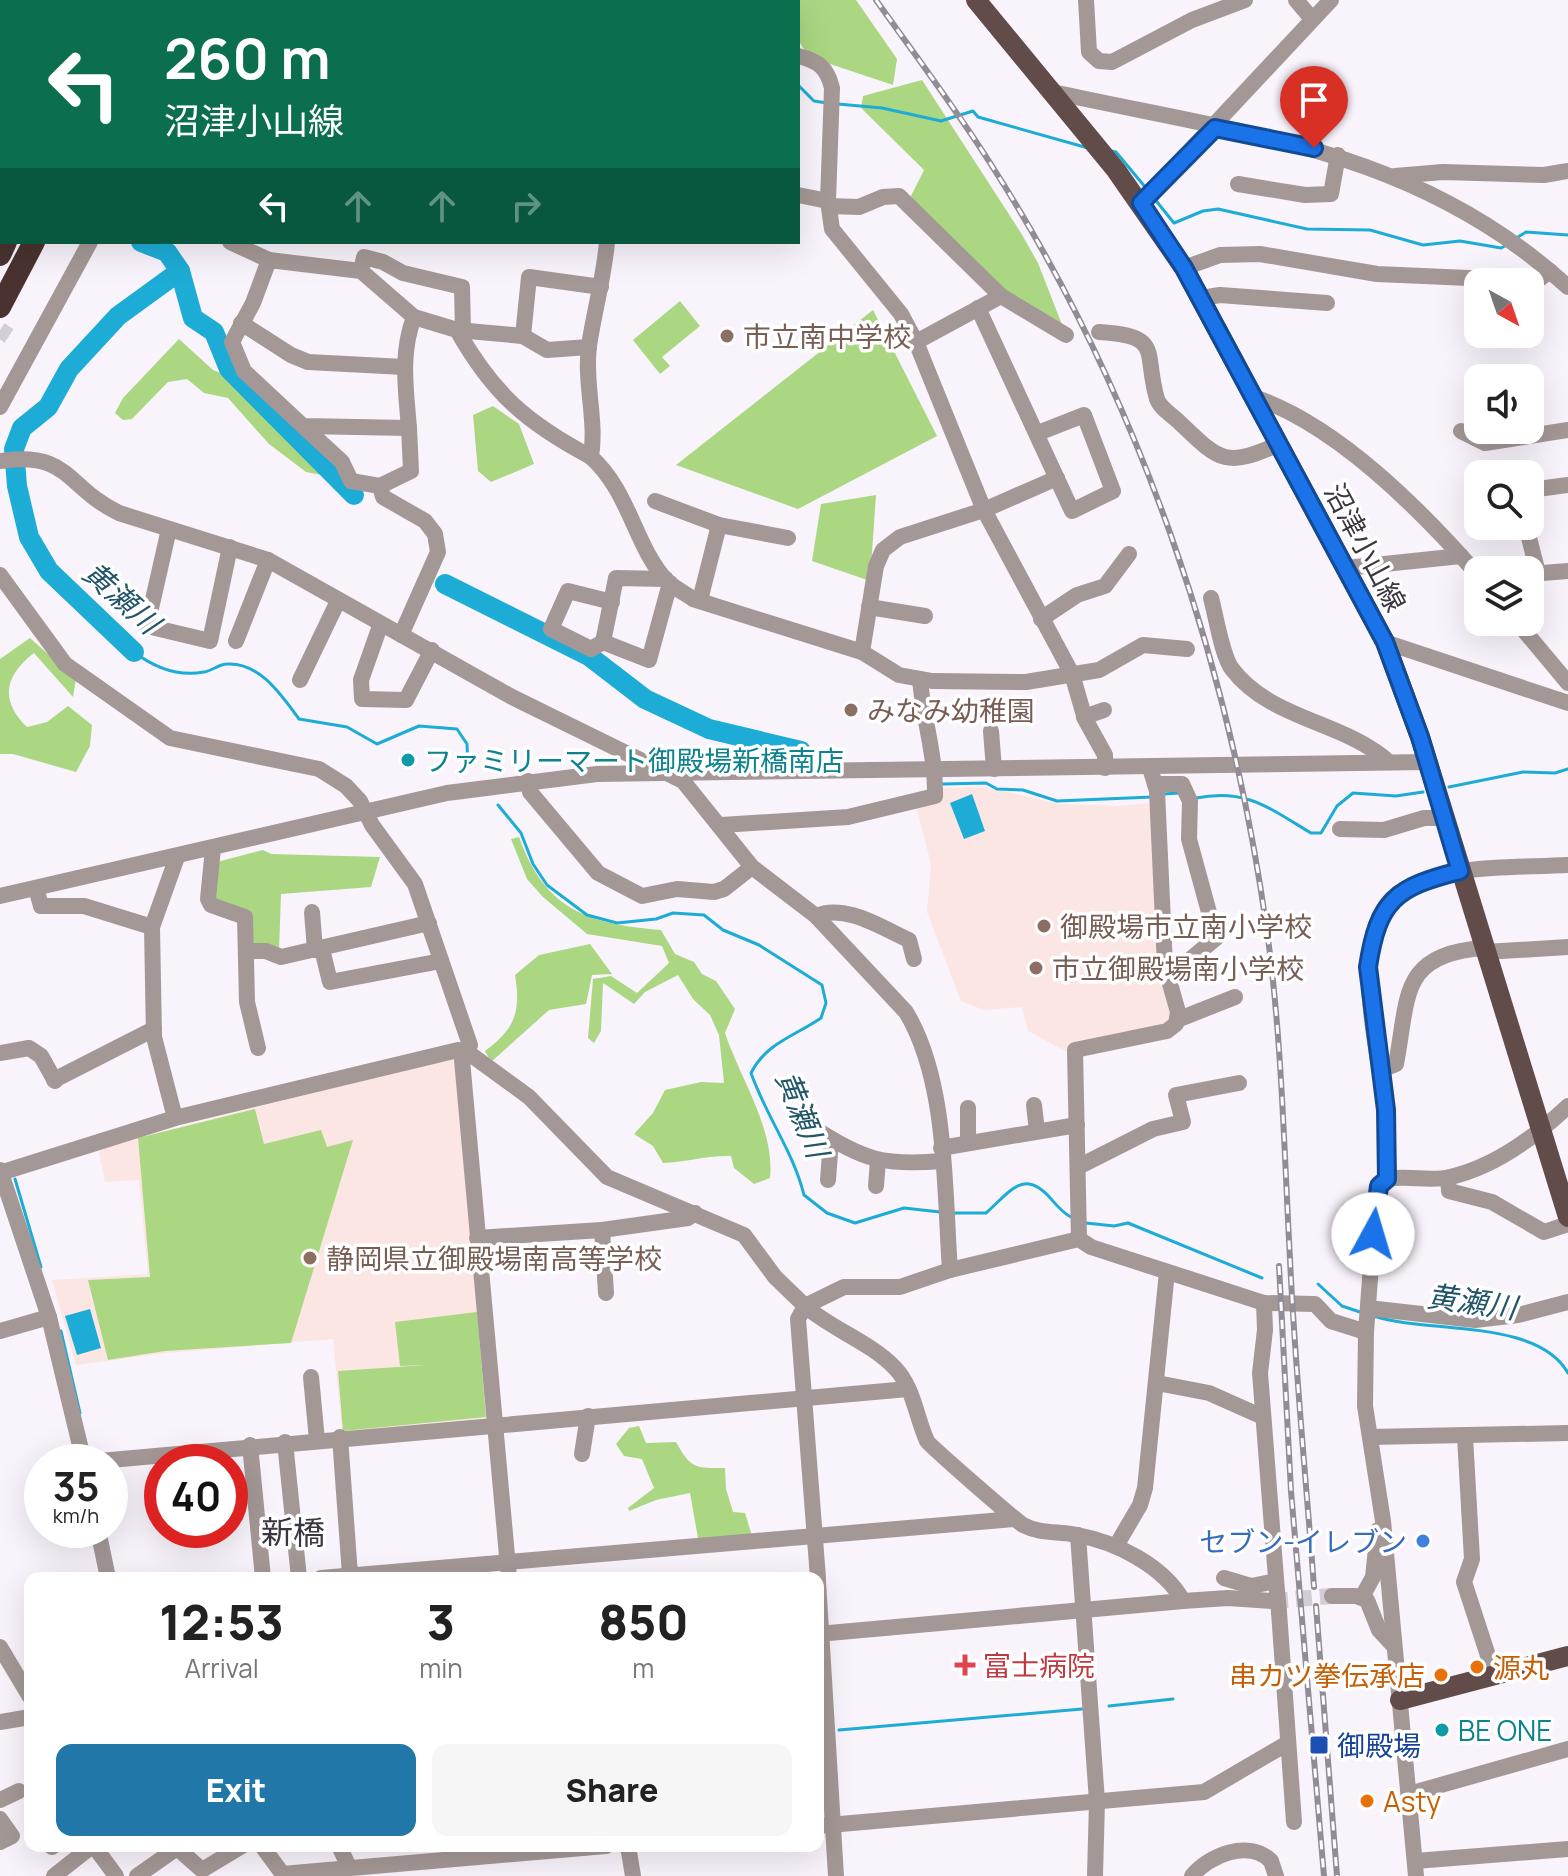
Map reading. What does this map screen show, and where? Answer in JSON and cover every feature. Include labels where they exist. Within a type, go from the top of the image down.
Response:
[{"type":"highway","points":[[0,307],[33,244]]},
{"type":"main road","name":"沼津小山線","points":[[976,0],[1141,203],[1184,268],[1385,642],[1445,818],[1541,1131],[1563,1185],[1568,1217]]},
{"type":"main road","name":"沼津小山線","points":[[994,0],[1022,54]]},
{"type":"main road","points":[[1400,1700],[1568,1656]]},
{"type":"street","points":[[1086,0],[1089,52],[1099,61],[1112,62],[1192,20],[1245,0]]},
{"type":"street","points":[[1296,0],[1312,19]]},
{"type":"street","points":[[1141,203],[1215,128],[1331,0]]},
{"type":"street","points":[[800,57],[817,61],[829,74],[832,88],[828,204],[832,229],[901,314],[916,342],[984,510],[1072,674],[1084,717],[1105,755],[1105,768]]},
{"type":"street","points":[[1053,92],[1338,155],[1394,176],[1470,214],[1568,287]]},
{"type":"street","points":[[1238,184],[1305,195],[1331,194],[1338,155]]},
{"type":"street","points":[[1394,176],[1443,172],[1544,175],[1568,171]]},
{"type":"street","points":[[800,196],[828,204],[859,207],[883,197],[899,196],[1001,296],[1066,335]]},
{"type":"street","points":[[0,407],[89,244]]},
{"type":"street","points":[[234,244],[269,260],[361,271],[414,317],[460,331],[523,336],[547,350],[589,347]]},
{"type":"street","points":[[591,457],[595,430],[589,347],[607,244]]},
{"type":"street","points":[[1184,268],[1220,255],[1260,254],[1377,274],[1537,281],[1550,271]]},
{"type":"street","points":[[361,271],[364,257],[383,262],[403,273],[462,287],[460,331],[481,373],[503,398],[560,441],[591,457],[611,475],[668,581],[693,599],[862,652],[899,675],[920,679],[1026,682],[1099,670],[1143,645],[1187,649]]},
{"type":"street","points":[[269,260],[253,303],[232,342],[244,371],[342,462],[351,481],[380,486],[411,471],[404,367],[407,336],[414,317]]},
{"type":"street","points":[[523,336],[529,277],[601,287]]},
{"type":"street","points":[[1201,298],[1220,295],[1327,303]]},
{"type":"street","points":[[916,342],[1001,296]]},
{"type":"street","points":[[978,308],[1072,511],[1113,491],[1084,415],[1038,433]]},
{"type":"street","points":[[241,323],[291,355],[308,362],[404,367]]},
{"type":"street","points":[[1099,332],[1131,334],[1145,344],[1152,359],[1158,402],[1209,453],[1235,460],[1279,444]]},
{"type":"street","points":[[1254,397],[1286,408],[1348,451],[1464,559]]},
{"type":"street","points":[[303,426],[409,428]]},
{"type":"street","points":[[1461,431],[1485,443],[1568,430]]},
{"type":"street","points":[[0,461],[34,458],[54,463],[99,503],[268,560],[380,626],[432,650],[512,697],[683,781],[752,867],[816,916],[906,1012],[917,1031],[938,1117],[950,1270]]},
{"type":"street","points":[[862,652],[876,566],[883,550],[900,537],[984,510],[1057,478]]},
{"type":"street","points":[[1544,488],[1568,485]]},
{"type":"street","points":[[380,486],[383,497],[425,521],[435,534],[438,552],[401,635]]},
{"type":"street","points":[[655,501],[719,525],[788,538]]},
{"type":"street","points":[[700,600],[719,525]]},
{"type":"street","points":[[169,529],[147,626],[210,641],[230,547]]},
{"type":"street","points":[[1041,619],[1077,595],[1105,586],[1129,554]]},
{"type":"street","points":[[1346,568],[1461,556]]},
{"type":"street","points":[[236,641],[268,560]]},
{"type":"street","points":[[1544,572],[1568,571]]},
{"type":"street","points":[[0,575],[65,664],[170,738],[319,769],[346,786],[411,877],[470,1045],[462,1060],[508,1569]]},
{"type":"street","points":[[612,602],[568,591],[551,629],[591,649],[603,642],[612,602],[616,578],[668,581]]},
{"type":"street","points":[[603,642],[649,660],[668,581]]},
{"type":"street","points":[[1211,598],[1231,668],[1275,706],[1352,736],[1389,762]]},
{"type":"street","points":[[300,680],[338,601]]},
{"type":"street","points":[[869,607],[925,616]]},
{"type":"street","points":[[380,626],[361,680],[362,699],[406,700],[432,650]]},
{"type":"street","points":[[1529,636],[1568,683]]},
{"type":"street","points":[[1385,642],[1568,703]]},
{"type":"street","points":[[721,825],[848,817],[935,796],[935,769],[922,715],[920,679]]},
{"type":"street","points":[[1084,717],[1104,710]]},
{"type":"street","points":[[991,731],[994,769]]},
{"type":"street","points":[[0,896],[447,793],[597,774],[1105,768],[1155,787],[1389,762],[1427,762]]},
{"type":"street","points":[[528,781],[530,792],[598,873],[642,896],[677,889],[714,892],[724,889],[752,867]]},
{"type":"street","points":[[1155,787],[1182,784],[1190,801],[1189,839],[1216,938],[1192,958]]},
{"type":"street","points":[[1155,787],[1165,966],[1178,1012],[1177,1020]]},
{"type":"street","points":[[1340,829],[1384,830],[1424,818],[1445,818]]},
{"type":"street","points":[[213,848],[208,899],[211,905],[245,917],[247,1002],[258,1048]]},
{"type":"street","points":[[175,1118],[154,1029],[152,927],[177,857]]},
{"type":"street","points":[[1387,1179],[1381,1070],[1368,967],[1378,920],[1388,902],[1404,889],[1460,871],[1568,865]]},
{"type":"street","points":[[36,888],[41,906],[84,906],[152,927]]},
{"type":"street","points":[[816,916],[829,910],[861,918],[909,940],[914,959]]},
{"type":"street","points":[[312,912],[318,950],[330,982],[441,961]]},
{"type":"street","points":[[246,951],[266,951],[281,957],[429,923]]},
{"type":"street","points":[[1381,1070],[1396,1064],[1411,983],[1420,969],[1438,957],[1484,950],[1568,947]]},
{"type":"street","points":[[1235,997],[1177,1020],[1167,1031],[1075,1050],[1078,1226],[1091,1247],[1264,1303],[1315,1304],[1331,1321],[1475,1320],[1518,1315],[1568,1302]]},
{"type":"street","points":[[0,1053],[29,1048],[41,1056],[55,1081],[154,1029]]},
{"type":"street","points":[[81,1444],[49,1317],[0,1172],[175,1118],[466,1051],[529,1097],[607,1177],[744,1235],[775,1277],[805,1306],[880,1353],[908,1389],[933,1450],[1014,1519],[1039,1531],[1078,1535],[1116,1546],[1175,1587],[1183,1601]]},
{"type":"street","points":[[1078,1167],[1118,1144],[1183,1122],[1176,1095],[1239,1083]]},
{"type":"street","points":[[1034,1105],[1037,1131]]},
{"type":"street","points":[[1568,1106],[1541,1131],[1481,1166],[1448,1178],[1387,1179],[1379,1186],[1367,1321],[1365,1406],[1383,1521],[1389,1640],[1400,1700],[1416,1868],[1568,1849]]},
{"type":"street","points":[[968,1108],[968,1142]]},
{"type":"street","points":[[814,1128],[878,1160],[897,1165],[941,1155],[968,1142],[1077,1125]]},
{"type":"street","points":[[828,1180],[831,1139]]},
{"type":"street","points":[[876,1186],[878,1160]]},
{"type":"street","points":[[1448,1178],[1449,1191],[1492,1202],[1544,1232],[1568,1224]]},
{"type":"street","points":[[477,1238],[602,1230],[688,1218],[695,1213]]},
{"type":"street","points":[[818,1572],[798,1319],[805,1306],[844,1287],[900,1287],[1078,1226]]},
{"type":"street","points":[[602,1230],[606,1293]]},
{"type":"street","points":[[1116,1546],[1140,1505],[1145,1488],[1167,1272]]},
{"type":"street","points":[[1264,1303],[1265,1330],[1260,1373],[1294,1822]]},
{"type":"street","points":[[1,1329],[49,1317]]},
{"type":"street","points":[[311,1377],[317,1440]]},
{"type":"street","points":[[1157,1383],[1209,1393],[1263,1417]]},
{"type":"street","points":[[128,1458],[908,1389]]},
{"type":"street","points":[[582,1454],[588,1416]]},
{"type":"street","points":[[1370,1437],[1568,1433]]},
{"type":"street","points":[[340,1437],[350,1572]]},
{"type":"street","points":[[1465,1437],[1472,1559],[1464,1582],[1494,1674]]},
{"type":"street","points":[[285,1442],[298,1572]]},
{"type":"street","points":[[250,1445],[262,1572]]},
{"type":"street","points":[[453,1572],[508,1569],[816,1535],[1014,1519]]},
{"type":"street","points":[[1362,1597],[1373,1577],[1375,1538],[1383,1521]]},
{"type":"street","points":[[1078,1535],[1097,1801],[1095,1876]]},
{"type":"street","points":[[102,1548],[107,1572]]},
{"type":"street","points":[[1224,1578],[1242,1591]]},
{"type":"street","points":[[824,1634],[1183,1601],[1242,1591],[1251,1586],[1276,1596]]},
{"type":"street","points":[[1332,1596],[1362,1597],[1373,1608],[1379,1630],[1389,1640]]},
{"type":"street","points":[[0,1647],[24,1687]]},
{"type":"street","points":[[0,1722],[24,1718]]},
{"type":"street","points":[[825,1826],[1204,1792],[1288,1743]]},
{"type":"street","points":[[1409,1794],[1568,1749]]},
{"type":"street","points":[[0,1800],[19,1791]]},
{"type":"street","points":[[824,1794],[825,1826],[836,1876]]},
{"type":"street","points":[[0,1819],[12,1836],[0,1842]]},
{"type":"street","points":[[1196,1873],[1218,1855],[1255,1851],[1271,1861],[1276,1876]]},
{"type":"street","points":[[54,1876],[85,1852]]},
{"type":"street","points":[[98,1852],[116,1876]]},
{"type":"street","points":[[137,1876],[171,1852]]},
{"type":"street","points":[[181,1852],[202,1872],[233,1852]]},
{"type":"street","points":[[266,1852],[283,1875],[324,1873],[349,1867],[415,1868],[431,1852]]},
{"type":"street","points":[[342,1852],[349,1867]]},
{"type":"street","points":[[629,1852],[633,1876]]},
{"type":"shaded area","name":"御殿場市立南小学校","points":[[985,787],[1059,804],[1119,806],[1148,803],[1153,809],[1171,1015],[1167,1023],[1069,1053],[1028,1031],[1022,1007],[984,1010],[961,1001],[927,912],[931,864],[916,805],[941,788]]},
{"type":"shaded area","name":"静岡県立御殿場南高等学校","points":[[456,1056],[487,1418],[342,1432],[333,1339],[166,1353],[76,1365],[52,1280],[148,1274],[139,1180],[105,1182],[98,1148]]},
{"type":"green space","points":[[800,0],[856,0],[897,59],[893,85],[809,57],[800,43]]},
{"type":"green space","points":[[922,80],[1038,263],[1066,335],[1007,296],[909,200],[924,170],[861,108],[863,96]]},
{"type":"green space","points":[[680,301],[700,326],[662,357],[670,366],[660,374],[633,340]]},
{"type":"green space","points":[[873,310],[937,436],[798,509],[676,465]]},
{"type":"green space","points":[[179,339],[213,370],[231,377],[327,476],[306,472],[269,444],[228,398],[204,393],[187,379],[168,382],[132,419],[123,420],[115,413],[123,398]]},
{"type":"green space","points":[[493,406],[519,424],[534,464],[491,482],[478,471],[473,415]]},
{"type":"green space","points":[[876,495],[870,581],[812,561],[821,504]]},
{"type":"green space","points":[[30,638],[76,679],[73,697],[34,653],[11,680],[9,698],[12,708],[27,727],[47,722],[68,706],[92,725],[90,746],[76,772],[13,754],[0,754],[0,659]]},
{"type":"green space","points":[[519,837],[542,881],[572,909],[612,923],[661,930],[675,954],[694,962],[702,974],[716,981],[735,1009],[725,1033],[762,1122],[770,1160],[770,1178],[754,1184],[734,1168],[731,1156],[663,1163],[653,1146],[634,1134],[653,1113],[665,1090],[701,1082],[724,1083],[719,1035],[710,1015],[693,999],[678,975],[645,992],[634,1004],[603,983],[601,1031],[594,1043],[588,1038],[593,979],[611,976],[637,993],[669,963],[662,946],[587,934],[543,897],[527,879],[511,839]]},
{"type":"green space","points":[[263,850],[271,854],[380,857],[371,887],[281,894],[279,951],[249,944],[241,913],[212,903],[217,862]]},
{"type":"green space","points":[[590,944],[612,974],[592,975],[586,1004],[549,1010],[491,1062],[485,1051],[503,1035],[514,1019],[517,999],[515,975],[539,955]]},
{"type":"green space","points":[[255,1109],[264,1144],[321,1130],[327,1147],[353,1140],[291,1343],[165,1351],[108,1360],[88,1280],[150,1277],[138,1138]]},
{"type":"green space","points":[[477,1312],[486,1417],[343,1431],[338,1371],[427,1365],[400,1366],[395,1322]]},
{"type":"green space","points":[[639,1426],[646,1443],[676,1442],[695,1465],[725,1468],[726,1489],[733,1512],[745,1513],[752,1536],[698,1538],[690,1493],[656,1500],[629,1511],[628,1508],[654,1488],[642,1459],[624,1456],[616,1444],[629,1428]]},
{"type":"water","points":[[972,794],[985,831],[964,839],[950,803]]},
{"type":"water","points":[[90,1309],[101,1348],[77,1355],[65,1316]]},
{"type":"waterway","points":[[800,87],[814,101],[827,103]]},
{"type":"waterway","points":[[838,104],[882,108],[941,121],[973,111],[978,117],[1088,148]]},
{"type":"waterway","points":[[1111,151],[1116,152],[1146,188]]},
{"type":"waterway","points":[[1153,197],[1174,223],[1203,211],[1218,209],[1307,229],[1370,230],[1423,245],[1460,241],[1501,248],[1505,246]]},
{"type":"waterway","points":[[1518,237],[1526,232],[1568,235]]},
{"type":"waterway","name":"黄瀬川","points":[[146,244],[167,252],[180,271],[193,318],[214,332],[229,369],[354,495]]},
{"type":"waterway","name":"黄瀬川","points":[[134,652],[49,571],[29,537],[17,486],[14,449],[22,428],[48,407],[69,369],[118,316],[180,271]]},
{"type":"waterway","name":"黄瀬川","points":[[445,584],[589,656],[645,699],[709,729],[801,751]]},
{"type":"waterway","name":"黄瀬川","points":[[134,652],[150,663],[176,672],[204,672],[227,664],[250,669],[269,682],[299,719],[347,727],[377,744],[419,726],[457,729],[467,744],[468,767]]},
{"type":"waterway","points":[[1449,787],[1523,772],[1555,773],[1568,769]]},
{"type":"waterway","points":[[943,784],[986,783],[997,789],[1023,790],[1057,801],[1152,797]]},
{"type":"waterway","points":[[1196,798],[1243,798],[1269,808],[1311,833],[1321,833],[1337,806],[1353,793],[1396,796],[1423,792]]},
{"type":"waterway","points":[[1163,794],[1179,793]]},
{"type":"waterway","name":"黄瀬川","points":[[498,805],[521,833],[533,864],[547,885],[587,915],[617,923],[656,919],[673,913],[704,915],[723,930],[759,945],[822,985],[826,1003],[821,1018],[773,1047],[751,1073],[793,1163],[804,1195],[827,1213],[855,1223],[904,1208],[940,1212]]},
{"type":"waterway","points":[[15,1179],[41,1267]]},
{"type":"waterway","name":"黄瀬川","points":[[952,1213],[986,1213],[1010,1191],[1025,1184],[1042,1190],[1071,1217]]},
{"type":"waterway","name":"黄瀬川","points":[[1086,1223],[1114,1226],[1128,1223],[1262,1278]]},
{"type":"waterway","name":"黄瀬川","points":[[1318,1284],[1342,1306],[1363,1313]]},
{"type":"waterway","name":"黄瀬川","points":[[1374,1316],[1480,1331],[1532,1343],[1553,1355],[1568,1373]]},
{"type":"waterway","points":[[61,1331],[80,1413]]},
{"type":"waterway","points":[[1109,1706],[1173,1699]]},
{"type":"waterway","points":[[839,1730],[1082,1709]]},
{"type":"tunnel","points":[[0,330],[9,336]]},
{"type":"tunnel","points":[[1272,1601],[1332,1596]]},
{"type":"railway","points":[[876,0],[992,166],[1044,253],[1091,344],[1133,438],[1170,534],[1202,632],[1229,731],[1251,831],[1272,972],[1314,1587]]},
{"type":"railway","points":[[1279,1266],[1291,1491],[1324,1876]]},
{"type":"railway","points":[[1316,1606],[1337,1876]]},
{"type":"place","name":"市立南中学校","points":[[727,336]]},
{"type":"place","name":"みなみ幼稚園","points":[[851,710]]},
{"type":"place","name":"ファミリーマート御殿場新橋南店","points":[[408,760]]},
{"type":"place","name":"御殿場市立南小学校","points":[[1044,926]]},
{"type":"place","name":"市立御殿場南小学校","points":[[1036,968]]},
{"type":"place","name":"静岡県立御殿場南高等学校","points":[[310,1258]]},
{"type":"place","name":"セブン-イレブン","points":[[1423,1541]]},
{"type":"place","name":"富士病院","points":[[965,1665]]},
{"type":"place","name":"源丸","points":[[1477,1667]]},
{"type":"place","name":"串カツ拳伝承店","points":[[1441,1675]]},
{"type":"place","name":"BE ONE","points":[[1442,1730]]},
{"type":"place","name":"御殿場","points":[[1319,1745]]},
{"type":"place","name":"Asty","points":[[1367,1801]]},
{"type":"district","name":"新橋","points":[[293,1532]]},
{"type":"route","points":[[1314,148],[1215,128],[1141,203],[1184,268],[1385,642],[1420,737],[1460,871],[1404,889],[1388,902],[1371,943],[1368,967],[1387,1130],[1387,1179],[1379,1186],[1373,1234]]}]
